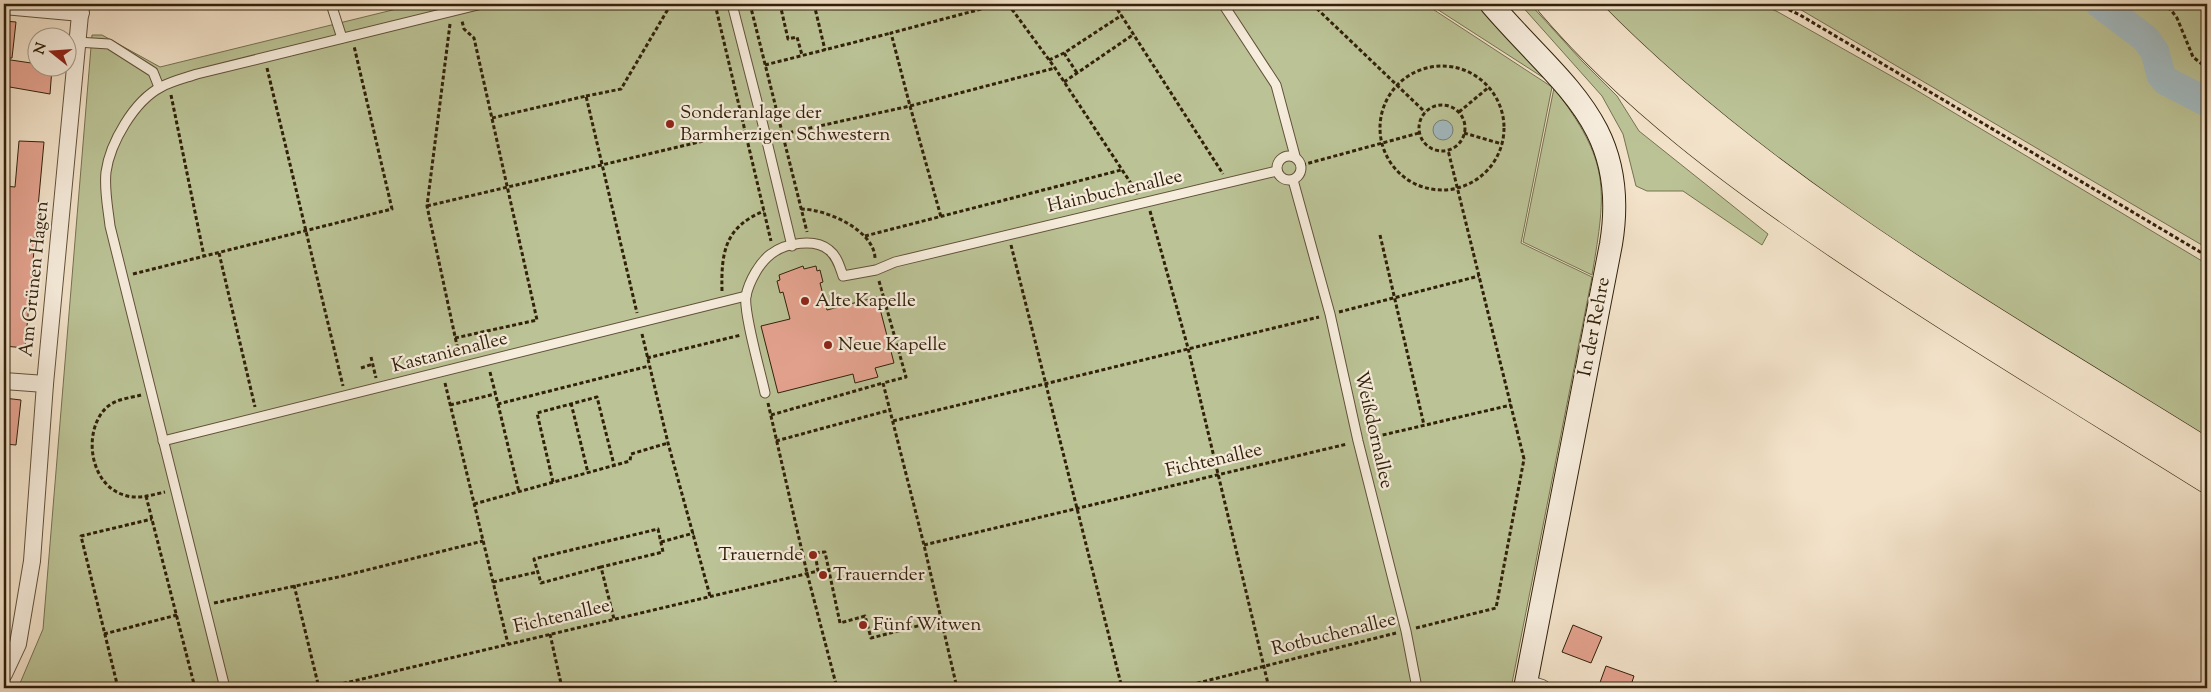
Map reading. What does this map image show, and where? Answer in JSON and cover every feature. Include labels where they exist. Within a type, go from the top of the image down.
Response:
[{"type":"highway","points":[[1552,4],[1568,24],[1667,118],[1785,209],[1897,285],[2207,480]]},
{"type":"highway","points":[[1582,4],[1657,76],[1743,147],[1816,202],[1987,315],[2207,454]]},
{"type":"street","name":"In der Rehre","points":[[1490,4],[1570,89],[1591,118],[1611,164],[1616,192],[1616,218],[1531,686]]},
{"type":"street","points":[[4,6],[81,8]]},
{"type":"street","name":"Am Grünen Hagen","points":[[78,34],[81,8]]},
{"type":"street","name":"Am Grünen Hagen","points":[[4,674],[18,644],[32,561],[45,384],[74,78]]},
{"type":"street","points":[[4,380],[45,384]]},
{"type":"lane","points":[[331,4],[342,38]]},
{"type":"lane","points":[[224,688],[110,226],[106,194],[106,172],[117,137],[134,110],[164,86],[197,74],[482,4]]},
{"type":"lane","points":[[732,4],[792,246]]},
{"type":"lane","points":[[1223,4],[1276,86],[1294,156],[1302,165],[1299,176],[1287,181],[1277,171],[1278,164],[1282,157],[1294,156]]},
{"type":"lane","points":[[78,42],[109,44],[153,72],[164,86]]},
{"type":"lane","name":"Hainbuchenallee","points":[[809,242],[820,244],[830,250],[838,261],[843,276],[876,270],[895,262],[1143,201],[1277,171]]},
{"type":"lane","name":"Weißdornallee","points":[[1293,180],[1330,314],[1358,441],[1406,631],[1416,688]]},
{"type":"lane","points":[[765,393],[746,296],[760,264],[773,252],[809,242]]},
{"type":"lane","name":"Kastanienallee","points":[[163,441],[722,304],[746,296]]},
{"type":"path","points":[[492,118],[621,88],[671,4]]},
{"type":"path","points":[[715,4],[773,252]]},
{"type":"path","points":[[750,4],[809,242]]},
{"type":"path","points":[[780,4],[788,39],[798,37],[802,56]]},
{"type":"path","points":[[814,4],[825,50]]},
{"type":"path","points":[[765,65],[1000,4]]},
{"type":"path","points":[[1008,4],[1055,68],[1121,170],[1152,213],[1188,348],[1269,688]]},
{"type":"path","points":[[1114,4],[1229,182]]},
{"type":"path","points":[[1312,4],[1425,112]]},
{"type":"path","points":[[1777,4],[1800,15],[2207,256]]},
{"type":"path","points":[[2162,4],[2177,18],[2193,57],[2207,68]]},
{"type":"path","points":[[455,10],[464,29],[474,38],[537,320],[455,338]]},
{"type":"path","points":[[455,10],[427,206],[462,368]]},
{"type":"path","points":[[1049,60],[1064,53],[1122,15]]},
{"type":"path","points":[[891,32],[941,217]]},
{"type":"path","points":[[1064,82],[1134,34]]},
{"type":"path","points":[[123,276],[306,232],[392,209],[352,36]]},
{"type":"path","points":[[1064,53],[1077,73]]},
{"type":"path","points":[[265,57],[345,396]]},
{"type":"path","points":[[1436,66],[1465,70],[1478,77],[1489,87],[1498,100],[1503,114],[1504,130],[1502,144],[1493,165],[1486,173],[1477,180],[1457,189],[1441,191],[1425,189],[1410,182],[1396,172],[1387,159],[1381,144],[1379,128],[1381,112],[1387,98],[1396,85],[1408,75],[1436,66]]},
{"type":"path","points":[[783,134],[910,106],[1055,68]]},
{"type":"path","points":[[164,86],[204,256]]},
{"type":"path","points":[[1458,112],[1489,87]]},
{"type":"path","points":[[586,96],[668,443],[710,596]]},
{"type":"path","points":[[1442,105],[1451,107],[1458,112],[1463,118],[1464,133],[1460,141],[1448,150],[1433,149],[1422,140],[1419,133],[1421,118],[1425,112],[1433,107],[1442,105]]},
{"type":"path","points":[[427,206],[746,131]]},
{"type":"path","points":[[1302,165],[1419,133]]},
{"type":"path","points":[[1464,133],[1502,144]]},
{"type":"path","points":[[1448,150],[1511,405]]},
{"type":"path","points":[[866,236],[1121,170]]},
{"type":"path","points":[[770,415],[906,377],[876,270],[875,248],[866,236],[830,215],[814,209],[801,209]]},
{"type":"path","points":[[722,304],[721,271],[730,237],[748,217],[764,210]]},
{"type":"path","points":[[1009,235],[1122,688]]},
{"type":"path","points":[[1380,235],[1396,297],[1424,426]]},
{"type":"path","points":[[219,253],[257,418]]},
{"type":"path","points":[[893,421],[1479,276]]},
{"type":"path","points":[[647,358],[752,332]]},
{"type":"path","points":[[371,357],[378,388]]},
{"type":"path","points":[[488,361],[518,492]]},
{"type":"path","points":[[361,368],[373,364]]},
{"type":"path","points":[[498,404],[649,366]]},
{"type":"path","points":[[442,372],[508,644]]},
{"type":"path","points":[[883,383],[924,545],[957,688]]},
{"type":"path","points":[[765,393],[807,573],[837,688]]},
{"type":"path","points":[[450,405],[495,394]]},
{"type":"path","points":[[553,482],[537,413],[571,403],[597,397],[614,466]]},
{"type":"path","points":[[128,398],[118,400],[106,408],[92,436],[92,452],[98,472],[107,484],[121,494],[134,498],[175,489]]},
{"type":"path","points":[[571,403],[588,473]]},
{"type":"path","name":"Fichtenallee","points":[[924,545],[1511,405]]},
{"type":"path","name":"Rotbuchenallee","points":[[1178,688],[1496,608],[1524,459],[1511,405]]},
{"type":"path","points":[[776,441],[890,410]]},
{"type":"path","points":[[474,504],[630,461],[631,454],[668,443]]},
{"type":"path","points":[[146,496],[195,688]]},
{"type":"path","points":[[118,688],[81,536],[152,519]]},
{"type":"path","points":[[658,528],[664,552],[601,567],[540,583],[534,559],[658,528]]},
{"type":"path","points":[[661,542],[694,533]]},
{"type":"path","points":[[204,605],[343,576],[483,541]]},
{"type":"path","points":[[807,573],[818,571],[815,554],[825,552],[840,622],[865,616],[871,638],[941,620]]},
{"type":"path","points":[[601,567],[614,619]]},
{"type":"path","points":[[493,582],[537,572]]},
{"type":"path","name":"Fichtenallee","points":[[324,688],[807,573]]},
{"type":"path","points":[[294,585],[319,688]]},
{"type":"path","points":[[104,634],[177,614]]},
{"type":"path","points":[[550,634],[562,688]]},
{"type":"green space","points":[[417,4],[1425,4],[1552,87],[1521,243],[1592,277],[1511,688],[18,688],[43,629],[92,35],[102,35],[160,67]]},
{"type":"green space","points":[[1429,4],[1477,4],[1547,80]]},
{"type":"green space","points":[[1520,4],[1530,4],[1617,96],[1639,131],[1768,234],[1762,245],[1683,191],[1647,191],[1636,186],[1623,134],[1602,96]]},
{"type":"green space","points":[[1600,4],[1761,4],[1916,90],[2207,264],[2207,439],[1981,298],[1797,175],[1689,88]]},
{"type":"green space","points":[[1791,4],[2207,4],[2207,248]]},
{"type":"green space","points":[[1554,88],[1586,136],[1595,156],[1600,176],[1600,219],[1592,275],[1523,242]]},
{"type":"water","points":[[1443,120],[1450,123],[1453,130],[1450,137],[1443,140],[1436,137],[1433,130],[1436,123]]},
{"type":"building","points":[[4,21],[16,22],[12,58],[4,58]]},
{"type":"building","points":[[4,59],[28,63],[28,78],[51,78],[50,94],[4,86]]},
{"type":"building","points":[[19,141],[44,142],[25,348],[4,346],[8,237],[4,237],[4,186],[15,187]]},
{"type":"building","name":"Neue Kapelle","points":[[803,266],[804,269],[816,266],[817,271],[820,270],[823,282],[820,283],[827,310],[877,297],[894,363],[875,368],[878,377],[855,383],[853,374],[778,393],[761,326],[790,319],[783,292],[780,293],[777,281],[780,280],[779,275]]},
{"type":"building","points":[[4,398],[21,400],[16,445],[4,444]]},
{"type":"building","points":[[1573,625],[1602,637],[1591,663],[1562,652]]},
{"type":"building","points":[[1606,666],[1634,676],[1630,688],[1598,688]]},
{"type":"waterway","points":[[2100,4],[2146,39],[2155,52],[2161,75],[2166,81],[2207,102]]},
{"type":"place","name":"Sonderanlage der Barmherzigen Schwestern","points":[[670,124]]},
{"type":"place","name":"Alte Kapelle","points":[[805,301]]},
{"type":"place","name":"Neue Kapelle","points":[[828,345]]},
{"type":"place","name":"Trauernde","points":[[813,555]]},
{"type":"place","name":"Trauernder","points":[[823,575]]},
{"type":"place","name":"Fünf Witwen","points":[[863,625]]}]
